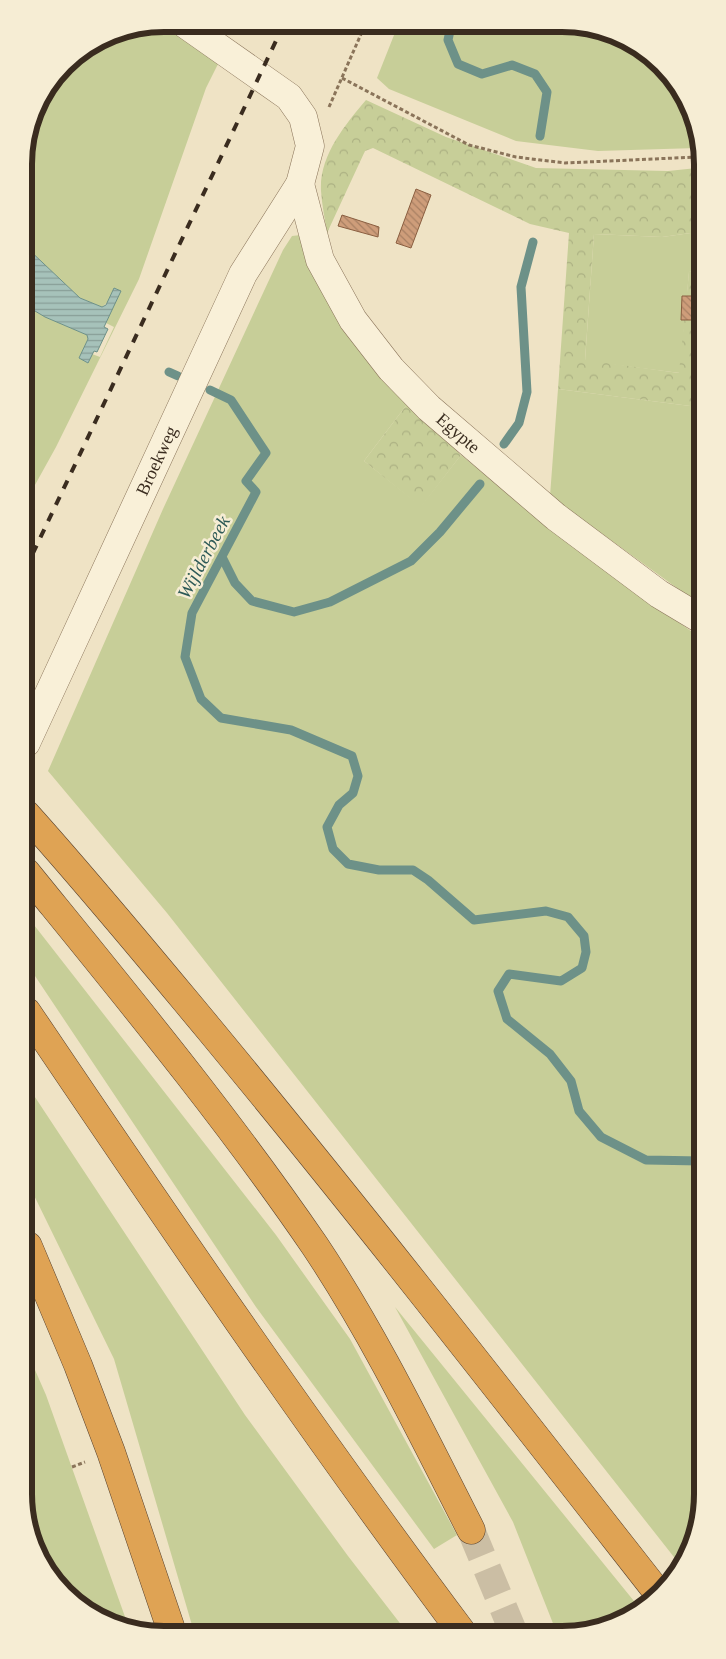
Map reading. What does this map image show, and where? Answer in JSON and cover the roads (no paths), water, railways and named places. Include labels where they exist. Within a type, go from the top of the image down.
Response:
[{"type":"highway","points":[[33,821],[282,1117],[402,1266],[654,1588]]},
{"type":"highway","points":[[32,880],[249,1154],[315,1247],[376,1346],[471,1530]]},
{"type":"highway","points":[[32,1020],[360,1496],[458,1626]]},
{"type":"highway","points":[[32,1256],[98,1417],[127,1494],[170,1626]]},
{"type":"street","points":[[197,32],[289,96],[303,117],[310,146],[300,184]]},
{"type":"street","name":"Egypte","points":[[300,184],[320,260],[353,320],[391,369],[429,408],[556,517],[660,594],[694,615]]},
{"type":"street","name":"Broekweg","points":[[33,729],[243,274],[300,184]]},
{"type":"water","points":[[33,253],[80,298],[102,307],[106,305],[114,288],[121,291],[104,327],[108,329],[97,352],[94,351],[88,363],[79,358],[88,339],[87,335],[33,310]]},
{"type":"waterway","points":[[450,32],[448,40],[458,64],[482,74],[512,65],[535,74],[547,92],[540,136]]},
{"type":"waterway","points":[[504,444],[519,423],[527,392],[521,287],[533,242]]},
{"type":"waterway","name":"Wijlderbeek","points":[[169,372],[178,376]]},
{"type":"waterway","name":"Wijlderbeek","points":[[210,390],[231,400],[266,453],[246,481],[256,492],[192,613],[185,657],[201,699],[221,718],[291,730],[352,756],[358,776],[353,793],[339,805],[327,827],[333,849],[348,864],[379,870],[413,870],[428,880],[474,920],[546,911],[568,917],[584,936],[586,952],[582,968],[561,981],[509,974],[498,991],[507,1019],[550,1054],[571,1081],[579,1111],[601,1137],[646,1160],[693,1161]]},
{"type":"waterway","points":[[222,557],[235,583],[252,601],[294,612],[330,602],[411,561],[440,532],[480,484]]},
{"type":"tunnel","points":[[471,1530],[511,1626]]},
{"type":"railway","points":[[33,554],[280,32]]}]
